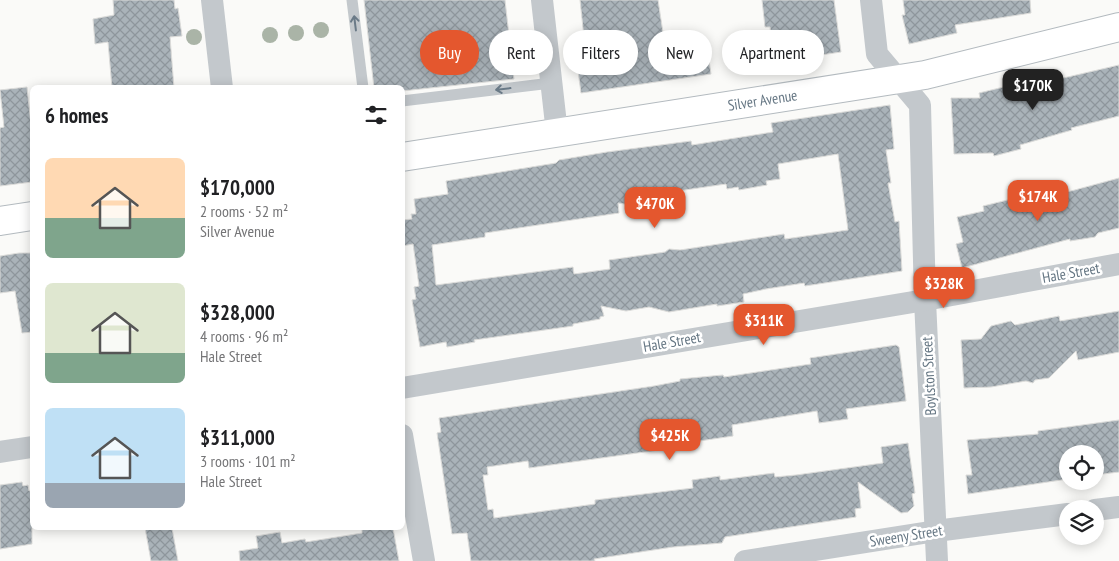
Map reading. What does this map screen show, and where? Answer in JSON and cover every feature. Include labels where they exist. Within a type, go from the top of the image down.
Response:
[{"type":"main road","name":"Silver Avenue","points":[[405,157],[925,75],[1119,27]]},
{"type":"main road","points":[[0,221],[30,216]]},
{"type":"street","points":[[212,0],[222,85]]},
{"type":"street","points":[[542,0],[557,133]]},
{"type":"street","name":"Boylston Street","points":[[871,0],[877,54],[920,105],[925,300],[937,561]]},
{"type":"street","name":"Hale Street","points":[[405,387],[925,300],[1119,264]]},
{"type":"street","points":[[0,452],[30,447]]},
{"type":"street","points":[[405,452],[424,561]]},
{"type":"street","points":[[1104,509],[1119,507]]},
{"type":"street","name":"Sweeny Street","points":[[745,561],[936,531],[1059,515]]},
{"type":"lane","points":[[352,0],[363,85]]},
{"type":"lane","points":[[405,101],[551,82]]},
{"type":"building","points":[[113,0],[174,0],[175,9],[178,8],[182,36],[170,37],[174,85],[112,85],[108,42],[95,44],[93,19],[114,15]]},
{"type":"building","points":[[364,0],[505,0],[508,30],[489,30],[489,75],[514,75],[514,79],[405,91],[405,85],[374,85]]},
{"type":"building","points":[[580,0],[658,0],[663,30],[648,30],[648,75],[704,75],[581,93],[579,75],[638,75],[638,30],[583,30]]},
{"type":"building","points":[[762,0],[834,0],[841,52],[824,54],[824,30],[770,30],[770,27],[765,27]]},
{"type":"building","points":[[903,0],[1030,0],[1031,13],[955,25],[957,33],[909,44],[902,15],[905,15]]},
{"type":"building","points":[[1119,65],[1119,116],[1071,128],[1072,130],[1020,145],[1021,149],[994,156],[993,153],[954,154],[951,98],[980,98],[979,93],[1032,80],[1058,76],[1059,79]]},
{"type":"building","points":[[27,87],[30,115],[30,182],[0,186],[0,128],[4,127],[0,90]]},
{"type":"building","points":[[890,105],[894,149],[886,150],[891,183],[888,183],[895,222],[899,221],[902,271],[805,286],[804,283],[766,289],[743,294],[744,302],[717,306],[717,304],[669,312],[649,307],[626,311],[601,306],[604,316],[600,317],[600,319],[573,324],[573,326],[474,340],[475,342],[447,347],[446,342],[420,347],[412,300],[416,299],[414,287],[419,286],[413,244],[405,245],[405,220],[412,219],[411,214],[416,214],[414,199],[448,194],[446,181],[556,163],[559,160],[607,152],[691,141],[692,145],[773,132],[771,123]],"holes":[[[838,154],[848,230],[785,239],[784,234],[680,250],[669,249],[665,252],[609,260],[610,269],[574,274],[573,267],[436,285],[432,245],[485,237],[485,233],[619,213],[618,203],[651,208],[673,205],[671,192],[726,184],[727,189],[738,187],[739,190],[767,185],[766,181],[780,179],[778,164]]]},
{"type":"building","points":[[1119,178],[1119,228],[1098,233],[1095,237],[1070,241],[1070,239],[962,268],[956,244],[963,242],[957,217],[984,211],[983,206],[1032,194],[1034,201]]},
{"type":"building","points":[[30,253],[30,332],[22,333],[15,291],[0,293],[0,256]]},
{"type":"building","points":[[1119,311],[1119,352],[1078,360],[1076,351],[1049,378],[1035,380],[1033,383],[1026,381],[991,387],[964,388],[961,340],[981,339],[991,326],[1011,321],[1015,325],[1059,316],[1060,321]]},
{"type":"building","points":[[896,345],[899,347],[906,401],[846,409],[848,419],[819,423],[817,411],[732,425],[733,436],[659,447],[659,450],[529,468],[528,461],[487,467],[488,475],[483,475],[488,510],[493,509],[494,518],[595,504],[595,500],[693,488],[692,480],[720,476],[720,480],[774,473],[775,477],[883,463],[881,447],[908,443],[915,493],[912,494],[914,506],[908,512],[901,513],[858,482],[861,508],[855,509],[856,517],[725,537],[722,543],[673,547],[594,559],[595,561],[471,561],[467,533],[452,534],[437,433],[441,432],[439,418],[654,386],[680,381],[680,379],[723,375],[724,377],[811,364],[810,358]]},
{"type":"building","points":[[1119,420],[1119,472],[1104,474],[1104,445],[1059,445],[1059,480],[968,494],[966,475],[972,475],[967,440],[1038,434],[1038,431]]},
{"type":"building","points":[[22,482],[23,486],[28,485],[30,491],[32,544],[0,549],[0,485]]},
{"type":"building","points":[[145,530],[172,530],[178,561],[151,561]]},
{"type":"building","points":[[362,530],[393,530],[399,561],[240,561],[239,551],[258,548],[256,536],[280,532],[282,543],[305,539],[306,542],[362,533]]}]
